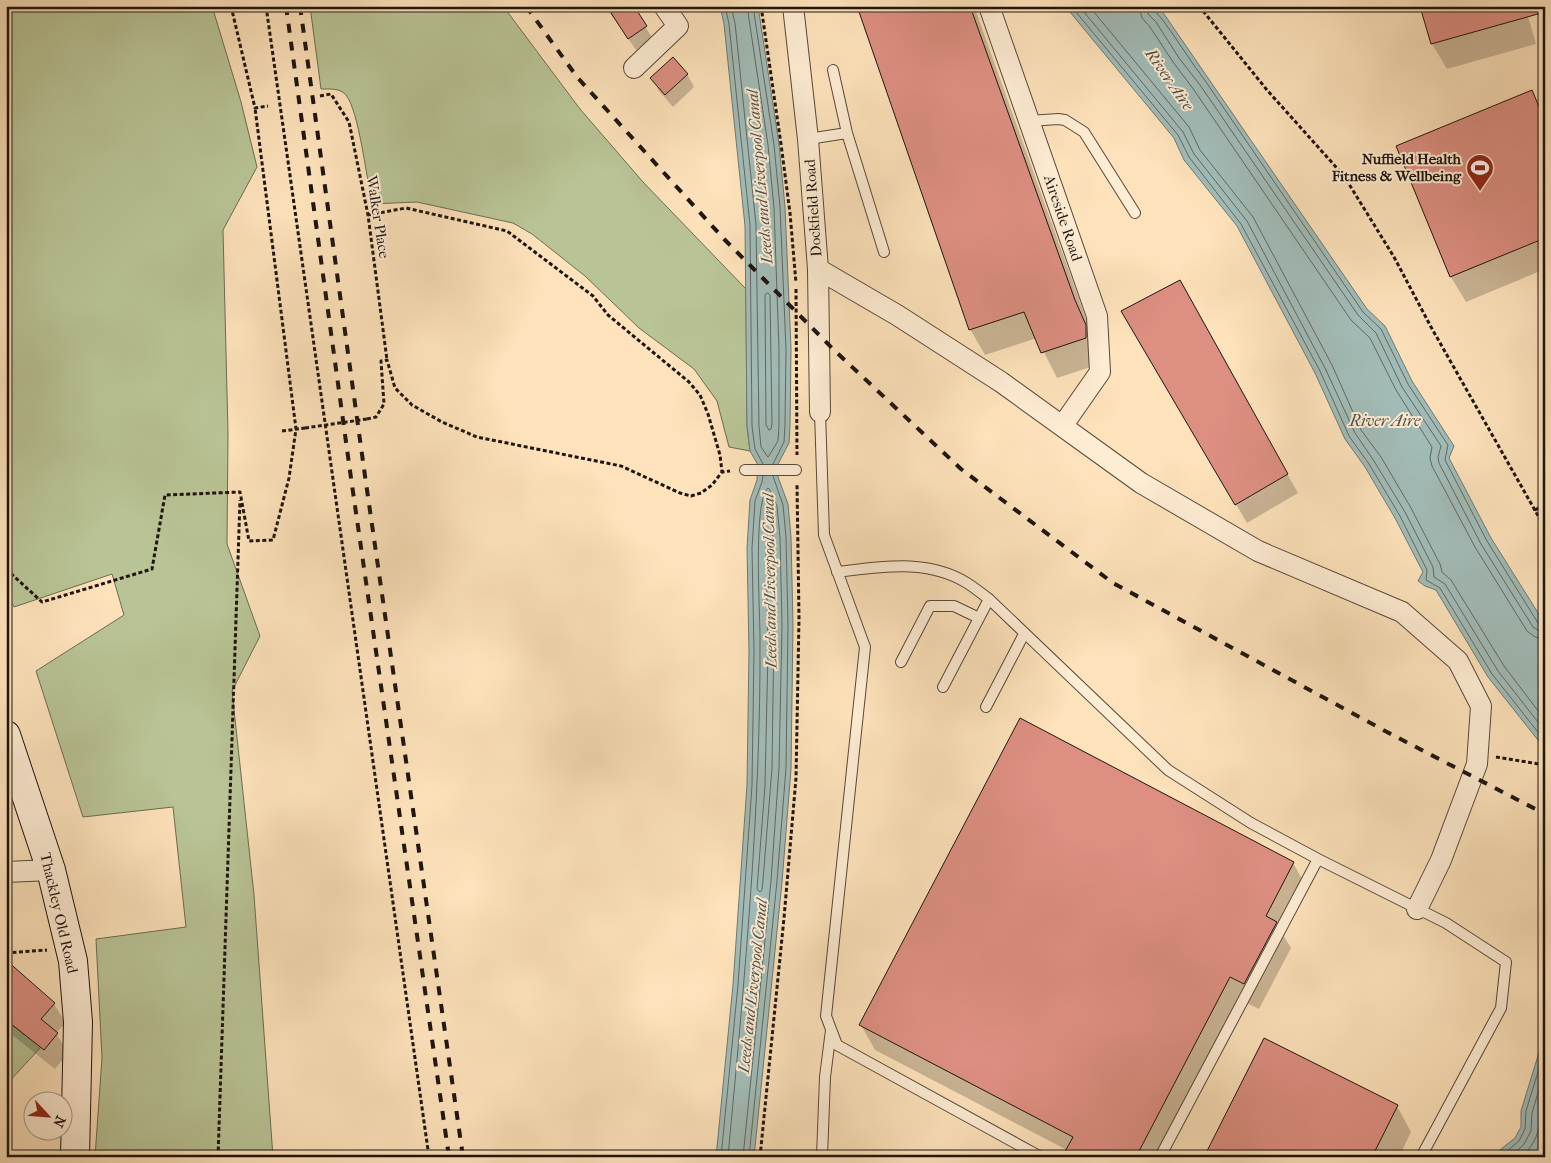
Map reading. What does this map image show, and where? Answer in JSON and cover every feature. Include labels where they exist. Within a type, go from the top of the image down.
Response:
[{"type":"street","points":[[634,68],[678,26],[664,6]]},
{"type":"street","name":"Dockfield Road","points":[[793,6],[808,139],[818,268],[820,412]]},
{"type":"street","name":"Aireside Road","points":[[989,6],[1097,316],[1100,372],[1063,426]]},
{"type":"street","points":[[818,268],[897,315],[1001,382],[1141,483],[1258,551],[1402,612],[1458,661],[1481,706],[1477,764],[1440,860],[1417,909]]},
{"type":"street","name":"Thackley Old Road","points":[[6,736],[51,870],[73,961],[78,1022],[75,1157]]},
{"type":"street","points":[[6,872],[51,870]]},
{"type":"lane","points":[[832,70],[847,133],[884,252]]},
{"type":"lane","points":[[1029,121],[1065,120],[1084,132],[1135,213]]},
{"type":"lane","points":[[808,139],[847,133]]},
{"type":"lane","points":[[820,412],[824,536],[865,647],[826,1016],[837,1045],[1039,1156]]},
{"type":"lane","points":[[745,470],[796,470]]},
{"type":"lane","points":[[837,572],[891,565],[910,565],[945,573],[966,582],[989,599],[1168,770],[1251,823],[1446,923],[1506,962],[1501,1008],[1421,1157]]},
{"type":"lane","points":[[943,687],[989,599]]},
{"type":"lane","points":[[901,662],[930,606],[954,606],[979,618]]},
{"type":"lane","points":[[986,707],[1024,634]]},
{"type":"lane","points":[[1160,1157],[1318,859]]},
{"type":"lane","points":[[822,1157],[825,1077],[831,1029]]},
{"type":"path","points":[[231,6],[255,108],[296,429],[289,478],[273,540],[249,541],[240,492]]},
{"type":"path","points":[[266,6],[429,1157]]},
{"type":"path","points":[[760,1157],[796,778],[799,618],[796,470],[796,280],[782,153],[761,6]]},
{"type":"path","points":[[1199,6],[1261,82],[1344,176],[1394,257],[1545,528]]},
{"type":"path","name":"Walker Place","points":[[320,96],[331,94],[349,122],[368,215],[387,360]]},
{"type":"path","points":[[255,108],[268,106]]},
{"type":"path","points":[[282,431],[367,419],[376,416],[384,404],[381,361],[387,360],[396,388],[412,405],[442,422],[477,437],[621,466],[680,493],[691,496],[701,493],[712,485],[722,472],[720,455],[708,414],[700,396],[689,382],[608,315],[593,296],[507,231],[406,208],[368,215]]},
{"type":"path","points":[[722,472],[745,470]]},
{"type":"path","points":[[6,569],[42,602],[152,569],[165,495],[240,492]]},
{"type":"path","points":[[218,1157],[240,492]]},
{"type":"path","points":[[1535,510],[1545,504]]},
{"type":"path","points":[[1478,754],[1545,765]]},
{"type":"path","points":[[6,953],[70,948]]},
{"type":"green space","points":[[6,6],[212,6],[241,102],[257,167],[223,230],[228,433],[227,544],[260,636],[232,691],[254,895],[273,1157],[95,1157],[102,1058],[96,939],[186,927],[173,807],[83,817],[36,671],[124,615],[112,574],[14,607],[6,591]]},
{"type":"green space","points":[[310,6],[503,6],[580,109],[643,182],[746,289],[747,426],[750,451],[729,447],[717,401],[694,369],[639,328],[585,276],[532,234],[513,223],[417,202],[372,204],[359,130],[351,103],[341,91],[321,89]]},
{"type":"green space","points":[[6,1020],[41,1047],[6,1085]]},
{"type":"water","name":"Leeds and Liverpool Canal","points":[[720,6],[758,6],[779,144],[785,207],[791,349],[789,443],[777,466],[778,477],[788,504],[791,537],[793,625],[791,769],[782,882],[754,1157],[716,1157],[733,985],[747,785],[749,651],[747,548],[750,500],[757,480],[758,465],[750,451],[747,426],[745,226],[724,24]]},
{"type":"water","name":"River Aire","points":[[1065,6],[1156,6],[1164,14],[1367,309],[1385,326],[1412,381],[1454,446],[1449,458],[1491,538],[1545,624],[1545,749],[1488,677],[1436,590],[1418,581],[1423,572],[1395,518],[1365,467],[1345,439],[1315,373],[1237,226],[1184,160],[1174,138]]},
{"type":"water","points":[[1545,1033],[1545,1157],[1499,1157],[1501,1149],[1515,1138],[1521,1127],[1521,1111]]},
{"type":"building","points":[[621,6],[634,6],[647,26],[628,39],[611,13]]},
{"type":"building","points":[[857,6],[970,6],[1075,300],[1086,325],[1086,338],[1041,353],[1024,312],[969,330]]},
{"type":"building","points":[[1434,6],[1545,6],[1545,12],[1431,44],[1421,10]]},
{"type":"building","points":[[673,57],[688,74],[665,95],[650,78]]},
{"type":"building","name":"Nuffield Health Fitness & Wellbeing","points":[[1532,90],[1545,121],[1545,238],[1450,277],[1396,146]]},
{"type":"building","points":[[1180,280],[1288,474],[1235,505],[1121,311]]},
{"type":"building","points":[[1020,718],[1294,862],[1266,916],[1277,922],[1244,984],[1230,977],[1136,1157],[1062,1157],[1073,1137],[859,1025]]},
{"type":"building","points":[[6,960],[55,1003],[41,1019],[58,1033],[44,1050],[6,1020]]},
{"type":"building","points":[[1264,1038],[1398,1105],[1372,1157],[1204,1157]]},
{"type":"railway","points":[[286,6],[351,478],[449,1157]]},
{"type":"railway","points":[[300,6],[365,476],[463,1157]]},
{"type":"railway","points":[[526,6],[577,77],[724,239],[834,350],[961,469],[1113,583],[1387,732],[1545,814]]},
{"type":"place","name":"Nuffield Health Fitness & Wellbeing","points":[[1480,192]]}]
